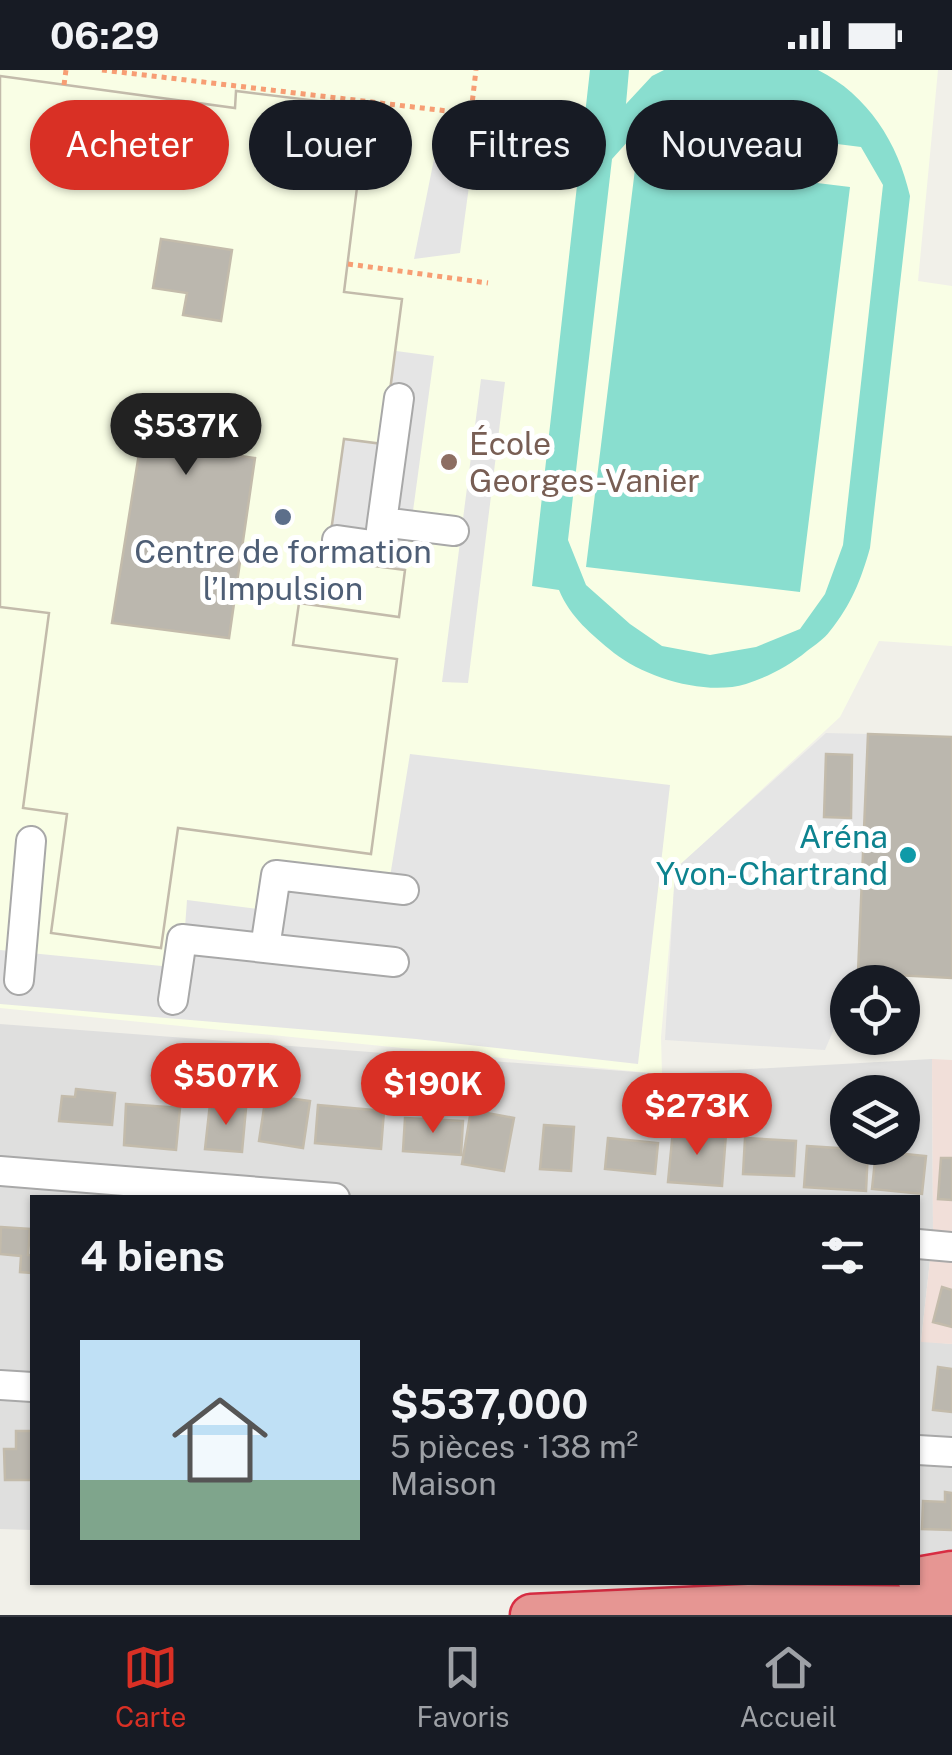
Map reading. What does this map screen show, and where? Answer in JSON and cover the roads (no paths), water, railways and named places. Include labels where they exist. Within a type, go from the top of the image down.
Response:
[{"type":"highway","points":[[920,1578],[952,1572]]},
{"type":"highway","points":[[749,1606],[872,1585]]},
{"type":"highway","points":[[531,1615],[749,1606],[952,1607]]},
{"type":"street","points":[[336,540],[379,546],[400,398]]},
{"type":"street","points":[[382,522],[454,532]]},
{"type":"street","points":[[19,980],[31,842]]},
{"type":"street","points":[[265,948],[276,875],[404,890]]},
{"type":"street","points":[[173,1000],[182,939],[394,962]]},
{"type":"street","points":[[0,1171],[298,1195]]},
{"type":"street","points":[[920,1244],[952,1247]]},
{"type":"street","points":[[0,1385],[30,1388]]},
{"type":"street","points":[[920,1450],[952,1452]]},
{"type":"place","name":"École Georges-Vanier","points":[[449,462]]},
{"type":"place","name":"Centre de formation l’Impulsion","points":[[283,517]]},
{"type":"place","name":"Aréna Yvon-Chartrand","points":[[908,855]]}]
